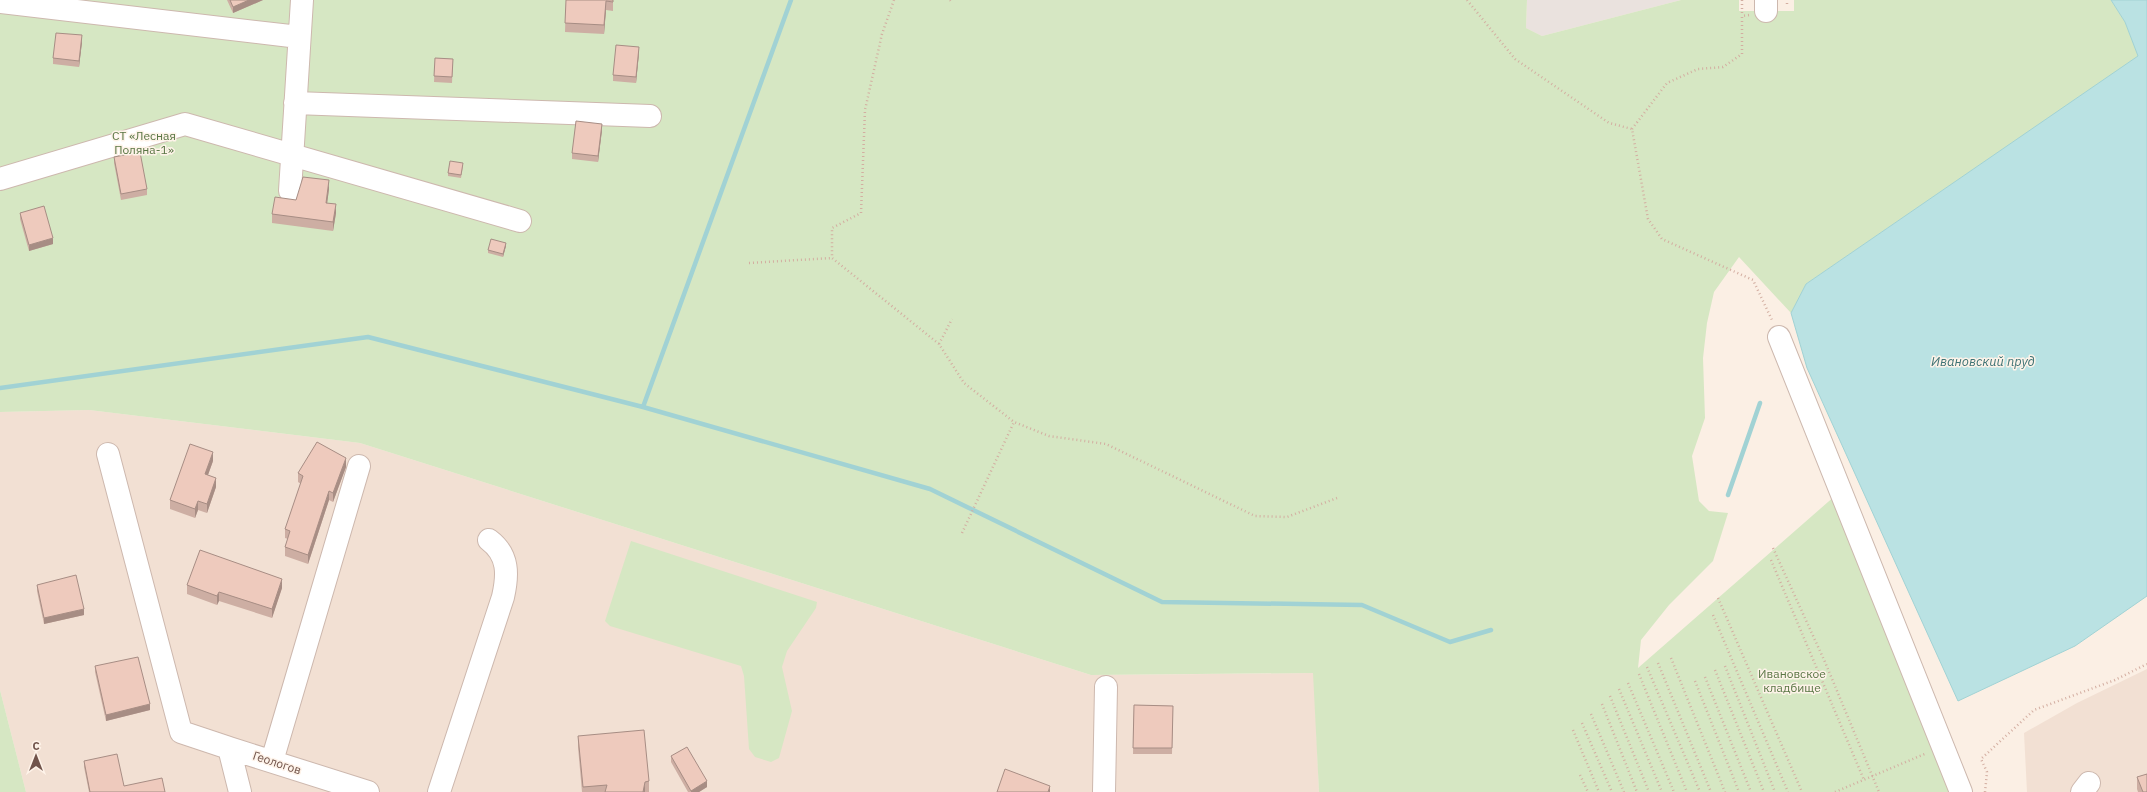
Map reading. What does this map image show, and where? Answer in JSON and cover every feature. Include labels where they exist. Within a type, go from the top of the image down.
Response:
[{"type":"street","points":[[290,191],[302,0]]},
{"type":"street","points":[[0,2],[299,37]]},
{"type":"street","points":[[295,103],[650,116]]},
{"type":"street","points":[[0,179],[185,124],[520,221]]},
{"type":"street","points":[[1779,337],[1961,792]]},
{"type":"street","points":[[108,454],[181,732],[229,748]]},
{"type":"street","points":[[272,761],[359,466]]},
{"type":"street","points":[[439,792],[503,597],[508,577],[498,546],[489,540]]},
{"type":"street","points":[[1104,792],[1106,686]]},
{"type":"street","name":"Геологов","points":[[229,748],[368,792]]},
{"type":"street","name":"Геологов","points":[[229,748],[240,792]]},
{"type":"path","points":[[832,258],[832,228],[861,213],[865,110],[882,34],[894,0]]},
{"type":"path","points":[[1467,0],[1515,59],[1609,123],[1632,129]]},
{"type":"path","points":[[1742,0],[1742,54],[1723,67],[1698,69],[1667,83],[1632,129],[1648,219],[1662,239],[1753,280],[1779,337]]},
{"type":"path","points":[[1742,16],[1787,0]]},
{"type":"path","points":[[749,263],[832,258],[939,344],[964,383],[1014,422],[1048,436],[1106,444],[1255,516],[1287,516],[1337,498]]},
{"type":"path","points":[[939,344],[952,319]]},
{"type":"path","points":[[962,533],[975,502],[1014,422]]},
{"type":"path","points":[[1773,548],[1825,662],[1874,776],[1879,792]]},
{"type":"path","points":[[1771,560],[1864,780]]},
{"type":"path","points":[[1718,598],[1802,792]]},
{"type":"path","points":[[1712,615],[1788,792]]},
{"type":"path","points":[[1671,658],[1725,792]]},
{"type":"path","points":[[1658,663],[1711,792]]},
{"type":"path","points":[[1985,792],[1987,772],[1981,758],[2034,710],[2115,680],[2147,664]]},
{"type":"path","points":[[1725,666],[1775,792]]},
{"type":"path","points":[[1647,667],[1700,792]]},
{"type":"path","points":[[1715,670],[1764,792]]},
{"type":"path","points":[[1639,674],[1687,792]]},
{"type":"path","points":[[1705,677],[1751,792]]},
{"type":"path","points":[[1694,681],[1739,792]]},
{"type":"path","points":[[1628,683],[1674,792]]},
{"type":"path","points":[[1619,689],[1662,792]]},
{"type":"path","points":[[1610,696],[1649,792]]},
{"type":"path","points":[[1602,704],[1637,792]]},
{"type":"path","points":[[1591,714],[1624,792]]},
{"type":"path","points":[[1582,723],[1612,792]]},
{"type":"path","points":[[1573,730],[1599,792]]},
{"type":"path","points":[[1835,792],[1931,751]]},
{"type":"path","points":[[1580,775],[1588,792]]},
{"type":"shaded area","points":[[1527,0],[1681,0],[1542,36],[1526,28]]},
{"type":"shaded area","points":[[89,410],[360,443],[1091,675],[1314,673],[1319,792],[26,792],[0,690],[0,412]]},
{"type":"shaded area","points":[[2147,669],[2147,792],[2027,792],[2024,733],[2077,703]]},
{"type":"green space","points":[[0,0],[1527,0],[1526,28],[1542,36],[1681,0],[1739,0],[1739,11],[1794,11],[1794,0],[2111,0],[2125,22],[2139,56],[1806,284],[1791,313],[1739,257],[1714,292],[1707,323],[1703,358],[1705,418],[1692,456],[1699,501],[1709,511],[1728,513],[1713,561],[1669,605],[1641,640],[1638,668],[1836,495],[1957,792],[1319,792],[1313,673],[1091,675],[360,443],[89,410],[0,412]]},
{"type":"green space","points":[[631,541],[817,602],[816,608],[787,651],[782,667],[792,711],[779,758],[771,762],[755,757],[749,749],[744,676],[741,666],[610,626],[605,621]]},
{"type":"green space","points":[[0,690],[26,792],[0,792]]},
{"type":"water","name":"Ивановский пруд","points":[[2111,0],[2147,0],[2147,596],[2075,646],[1958,701],[1807,368],[1791,313],[1806,284],[2138,56],[2125,22]]},
{"type":"building","points":[[230,0],[249,0],[233,7]]},
{"type":"building","points":[[566,0],[613,0],[613,2],[606,1],[604,25],[565,23]]},
{"type":"building","points":[[56,33],[82,35],[79,61],[53,58]]},
{"type":"building","points":[[616,45],[639,47],[636,77],[613,75]]},
{"type":"building","points":[[435,58],[453,59],[452,77],[434,76]]},
{"type":"building","points":[[576,121],[602,124],[598,156],[572,153]]},
{"type":"building","points":[[140,152],[147,189],[121,194],[114,157]]},
{"type":"building","points":[[450,161],[463,163],[461,175],[448,173]]},
{"type":"building","points":[[303,177],[329,180],[326,203],[336,204],[333,222],[272,214],[275,197],[296,200]]},
{"type":"building","points":[[44,206],[53,238],[29,245],[20,213]]},
{"type":"building","points":[[491,239],[506,243],[503,254],[488,250]]},
{"type":"building","points":[[317,442],[346,458],[333,493],[329,491],[308,555],[285,547],[290,531],[285,529],[303,476],[298,473]]},
{"type":"building","points":[[190,444],[213,452],[205,474],[216,478],[207,504],[198,501],[195,509],[170,500]]},
{"type":"building","points":[[200,550],[282,579],[272,609],[219,592],[217,596],[187,585]]},
{"type":"building","points":[[76,575],[84,609],[44,618],[37,585]]},
{"type":"building","points":[[138,657],[150,704],[106,715],[95,666]]},
{"type":"building","points":[[1134,705],[1173,706],[1172,748],[1133,748]]},
{"type":"building","points":[[644,730],[649,781],[645,782],[643,792],[605,792],[607,785],[583,787],[578,736]]},
{"type":"building","points":[[687,747],[707,781],[691,791],[671,756]]},
{"type":"building","points":[[117,754],[124,786],[162,778],[165,792],[90,792],[84,761]]},
{"type":"building","points":[[1005,769],[1050,786],[1048,792],[997,792]]},
{"type":"building","points":[[2147,774],[2147,792],[2143,792],[2137,777]]},
{"type":"waterway","points":[[643,407],[791,0]]},
{"type":"waterway","points":[[0,388],[368,337],[643,407],[930,489],[1162,602],[1362,605],[1450,642],[1491,630]]},
{"type":"waterway","points":[[1728,495],[1760,403]]},
{"type":"park label","name":"СТ «Лесная Поляна-1»","points":[[144,143]]},
{"type":"park label","name":"Ивановское кладбище","points":[[1792,681]]}]
